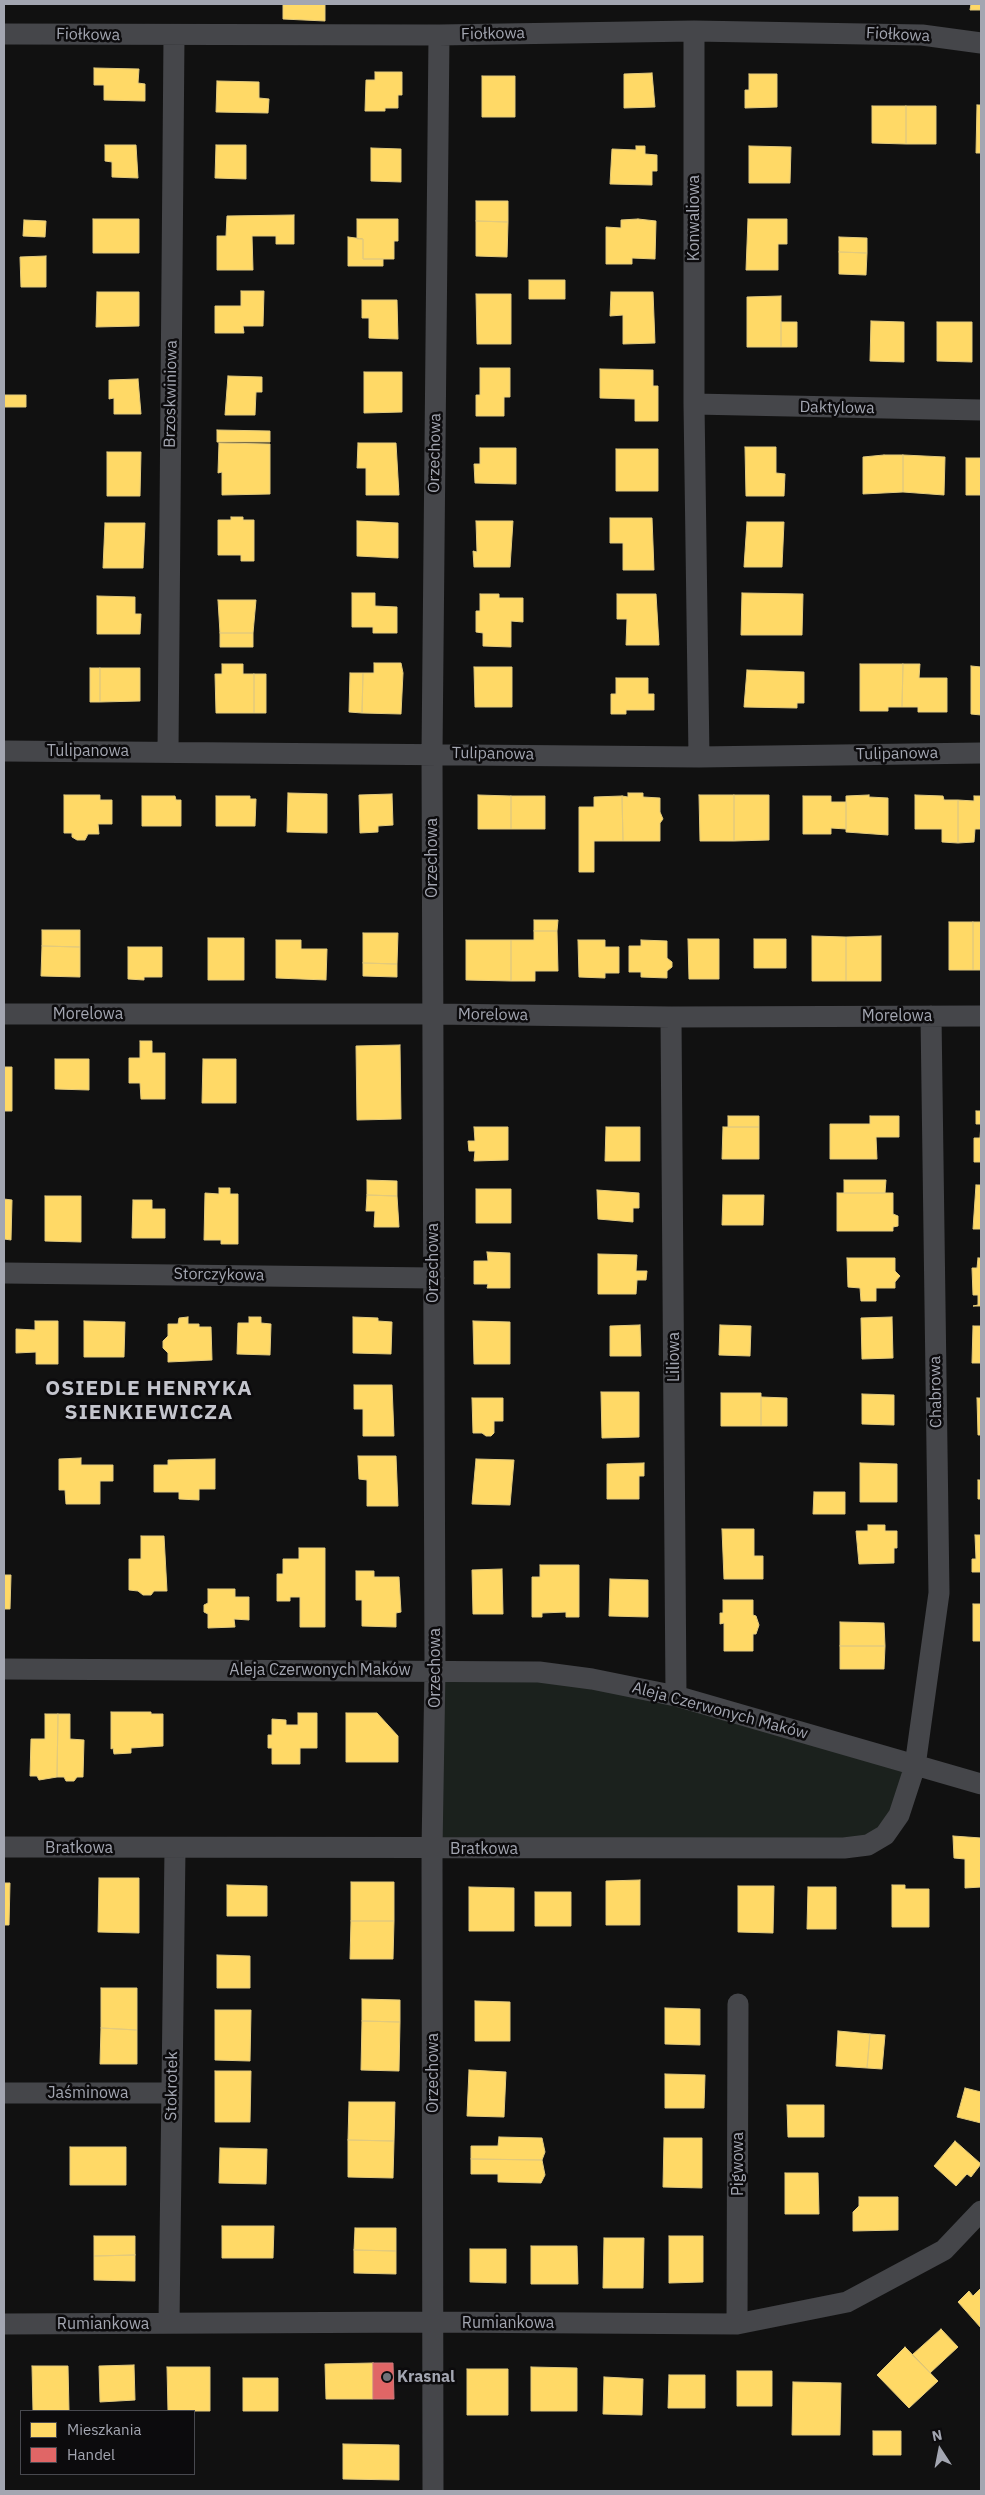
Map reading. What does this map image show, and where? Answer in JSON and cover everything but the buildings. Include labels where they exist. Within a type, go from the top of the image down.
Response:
[{"type":"street","name":"Fiołkowa","points":[[4,34],[174,36],[439,35],[694,31],[922,35],[981,43]]},
{"type":"street","name":"Konwaliowa","points":[[694,31],[694,404],[699,757]]},
{"type":"street","name":"Orzechowa","points":[[433,2491],[432,1849],[435,1670],[432,754],[439,35]]},
{"type":"street","name":"Brzoskwiniowa","points":[[168,752],[174,36]]},
{"type":"street","name":"Daktylowa","points":[[694,404],[981,410]]},
{"type":"street","name":"Tulipanowa","points":[[4,751],[699,757],[981,753]]},
{"type":"street","name":"Morelowa","points":[[4,1014],[433,1014],[671,1017],[981,1016]]},
{"type":"street","name":"Chabrowa","points":[[915,1766],[939,1593],[931,1016]]},
{"type":"street","name":"Liliowa","points":[[671,1017],[676,1696]]},
{"type":"street","name":"Storczykowa","points":[[4,1273],[434,1278]]},
{"type":"street","name":"Aleja Czerwonych Maków","points":[[4,1670],[435,1670],[539,1672],[592,1679],[676,1696],[981,1784]]},
{"type":"street","name":"Bratkowa","points":[[4,1848],[844,1848],[868,1845],[885,1835],[899,1815],[915,1766]]},
{"type":"street","name":"Stokrotek","points":[[169,2323],[175,1849]]},
{"type":"street","name":"Pigwowa","points":[[738,2004],[738,2324]]},
{"type":"street","name":"Jaśminowa","points":[[4,2093],[172,2093]]},
{"type":"street","name":"Rumiankowa","points":[[4,2324],[433,2322],[738,2324],[848,2302],[944,2250],[981,2211]]},
{"type":"shaded area","points":[[436,1671],[540,1673],[676,1699],[912,1768],[897,1814],[868,1844],[433,1848]]},
{"type":"place","name":"Krasnal","points":[[387,2377]]},
{"type":"district","name":"OSIEDLE HENRYKA SIENKIEWICZA","points":[[149,1401]]}]
